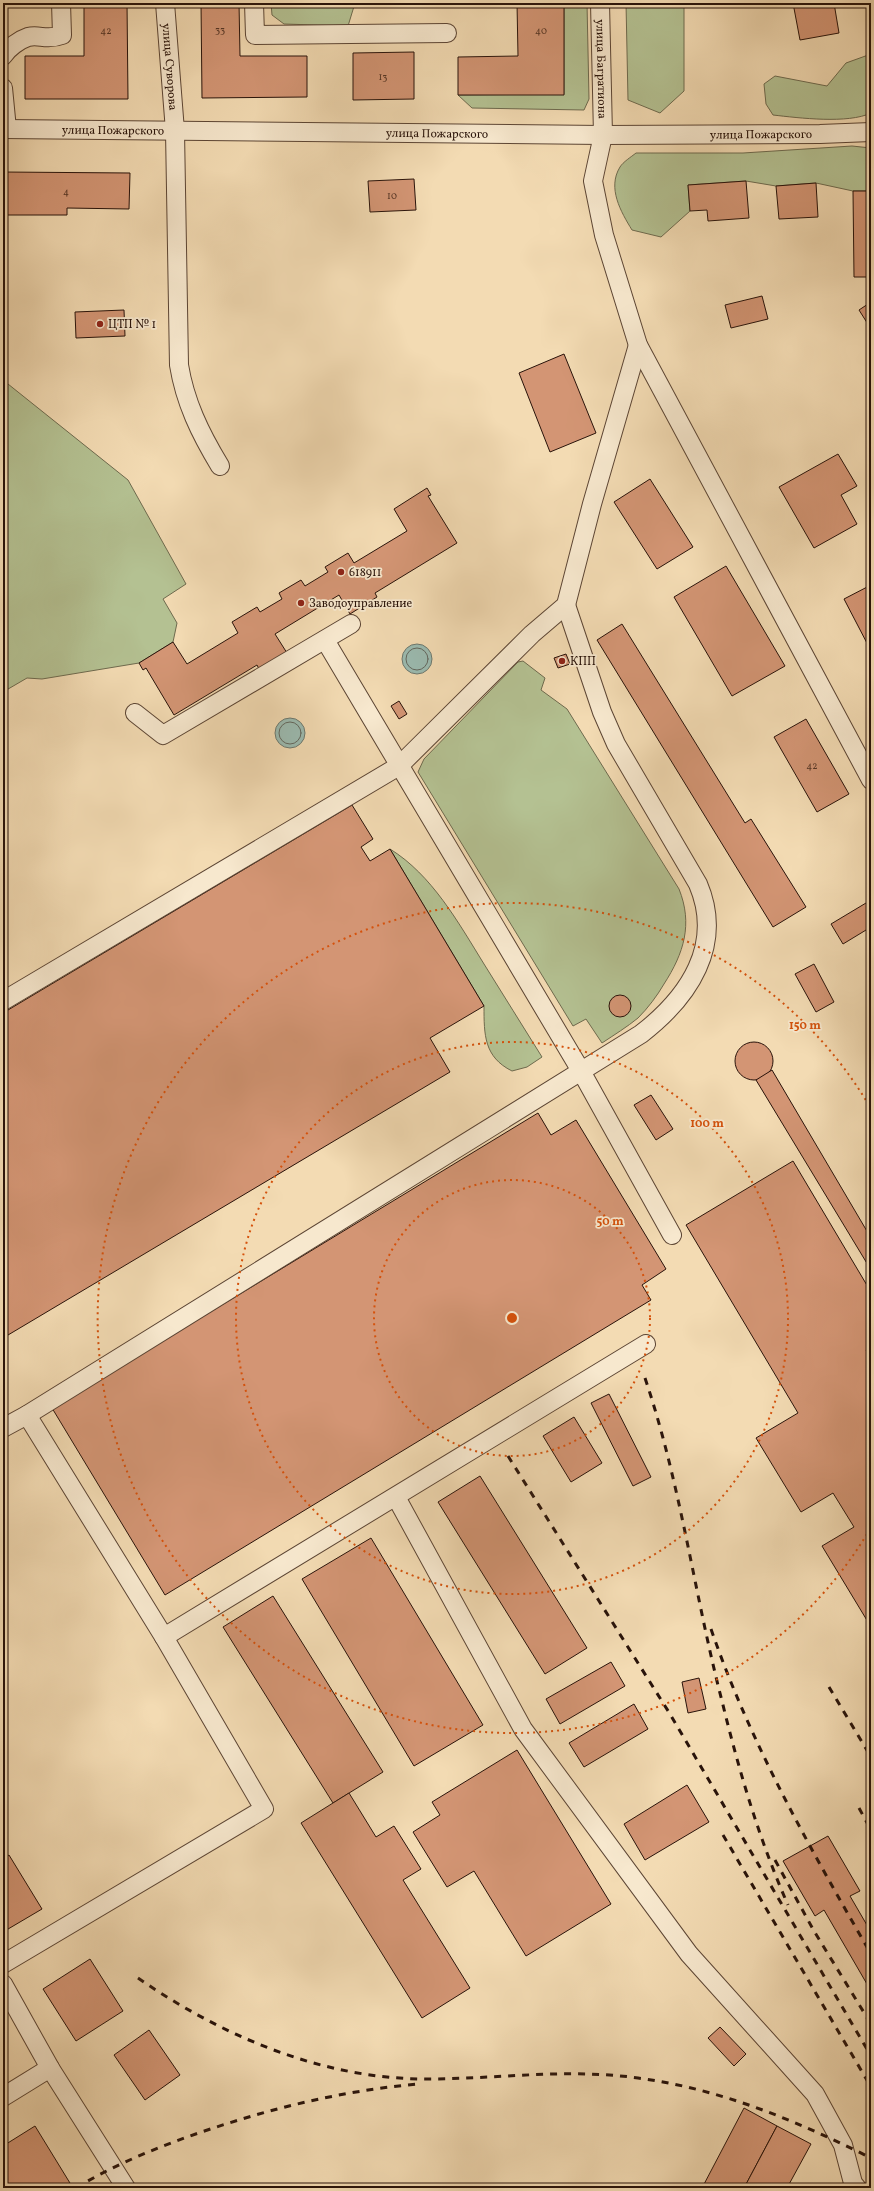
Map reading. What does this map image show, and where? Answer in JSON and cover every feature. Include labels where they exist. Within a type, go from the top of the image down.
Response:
[{"type":"street","points":[[5,49],[28,37],[51,39],[62,35],[61,3]]},
{"type":"street","name":"улица Суворова","points":[[165,3],[174,131],[179,365],[182,387],[192,415],[220,466]]},
{"type":"street","points":[[254,3],[255,35],[447,33]]},
{"type":"street","name":"улица Багратиона","points":[[600,3],[603,135],[593,181],[604,235],[638,345],[871,780]]},
{"type":"street","points":[[3,88],[5,129]]},
{"type":"street","name":"улица Пожарского","points":[[5,129],[603,135],[820,134],[871,132]]},
{"type":"street","points":[[3,1428],[641,1034],[672,1006],[694,973],[706,943],[708,927],[705,899],[698,884],[616,744],[602,712],[566,605],[592,504],[638,345]]},
{"type":"street","points":[[3,1001],[398,766],[532,634],[566,605]]},
{"type":"street","points":[[135,713],[164,735],[351,624]]},
{"type":"street","points":[[325,640],[398,766],[581,1071],[672,1235]]},
{"type":"street","points":[[164,1637],[646,1344]]},
{"type":"street","points":[[3,1964],[264,1809],[164,1637],[27,1414]]},
{"type":"street","points":[[396,1497],[523,1729],[689,1954],[815,2094],[843,2145],[853,2183],[857,2188]]},
{"type":"street","points":[[3,1984],[50,2068],[126,2188]]},
{"type":"street","points":[[3,2097],[50,2068]]},
{"type":"green space","points":[[271,3],[355,3],[348,26],[284,24],[272,15]]},
{"type":"green space","points":[[564,3],[587,3],[589,99],[584,110],[472,108],[458,95],[564,94]]},
{"type":"green space","points":[[626,3],[684,3],[684,91],[660,113],[628,100]]},
{"type":"green space","points":[[871,54],[871,113],[850,118],[837,119],[796,118],[773,115],[766,104],[764,84],[775,76],[827,86],[846,63]]},
{"type":"green space","points":[[852,146],[871,148],[871,191],[853,191],[816,183],[776,186],[746,181],[688,185],[690,211],[661,237],[632,230],[620,208],[615,191],[616,175],[620,167],[625,161],[636,153],[743,153]]},
{"type":"green space","points":[[3,380],[128,480],[186,584],[163,599],[177,623],[173,642],[139,663],[42,679],[27,678],[3,692]]},
{"type":"green space","points":[[523,661],[545,678],[541,690],[567,709],[679,889],[683,902],[686,926],[684,938],[677,961],[671,972],[655,997],[638,1018],[602,1043],[586,1019],[573,1026],[418,772],[424,759],[518,662]]},
{"type":"green space","points":[[390,849],[419,872],[443,900],[542,1057],[527,1067],[512,1071],[496,1059],[491,1052],[485,1036],[484,1006]]},
{"type":"water","points":[[417,644],[428,648],[432,659],[428,670],[417,674],[406,670],[402,659],[406,648]]},
{"type":"water","points":[[290,718],[301,722],[305,733],[301,744],[290,748],[279,744],[275,733],[279,722]]},
{"type":"building","points":[[84,3],[127,3],[128,99],[25,99],[25,56],[84,56]]},
{"type":"building","points":[[201,3],[239,3],[240,56],[307,56],[307,97],[202,98]]},
{"type":"building","points":[[517,3],[564,3],[564,95],[458,95],[458,57],[518,56]]},
{"type":"building","points":[[793,3],[834,3],[839,33],[800,40]]},
{"type":"building","points":[[414,52],[414,99],[353,100],[353,53]]},
{"type":"building","points":[[3,172],[130,173],[129,209],[67,208],[67,215],[3,215]]},
{"type":"building","points":[[414,179],[416,210],[370,212],[368,181]]},
{"type":"building","points":[[746,181],[749,218],[708,221],[707,210],[690,211],[688,185]]},
{"type":"building","points":[[816,183],[818,217],[779,219],[776,186]]},
{"type":"building","points":[[853,191],[871,191],[871,277],[854,277]]},
{"type":"building","points":[[762,296],[768,319],[731,328],[725,305]]},
{"type":"building","points":[[871,302],[871,329],[859,310]]},
{"type":"building","name":"ЦТП № 1","points":[[124,310],[125,336],[76,338],[75,312]]},
{"type":"building","points":[[564,354],[596,433],[550,452],[519,373]]},
{"type":"building","points":[[838,454],[857,486],[841,495],[857,524],[814,548],[779,487]]},
{"type":"building","points":[[650,479],[693,547],[657,569],[614,502]]},
{"type":"building","name":"Заводоуправление","points":[[427,488],[431,495],[428,496],[457,543],[375,593],[377,597],[350,614],[339,595],[275,634],[287,653],[259,669],[257,665],[174,715],[146,668],[143,670],[139,663],[173,642],[187,664],[238,633],[232,622],[257,607],[260,612],[282,599],[279,593],[301,580],[305,586],[328,572],[325,567],[348,553],[354,563],[407,531],[394,509]]},
{"type":"building","points":[[726,566],[785,666],[732,696],[674,597]]},
{"type":"building","points":[[871,585],[871,646],[869,647],[844,599]]},
{"type":"building","points":[[622,624],[745,823],[751,819],[806,907],[773,927],[597,640]]},
{"type":"building","name":"КПП","points":[[566,654],[570,664],[558,668],[554,658]]},
{"type":"building","points":[[399,701],[407,714],[399,719],[391,706]]},
{"type":"building","points":[[806,719],[849,794],[817,812],[774,737]]},
{"type":"building","points":[[352,805],[373,839],[361,847],[370,861],[390,849],[484,1006],[430,1038],[450,1072],[3,1338],[3,1013]]},
{"type":"building","points":[[871,900],[871,927],[843,944],[831,924]]},
{"type":"building","points":[[814,964],[834,1002],[816,1012],[795,974]]},
{"type":"building","points":[[616,995],[624,995],[631,1002],[631,1010],[624,1017],[616,1017],[609,1010],[609,1002]]},
{"type":"building","points":[[754,1042],[764,1045],[770,1051],[773,1061],[770,1071],[764,1077],[754,1080],[744,1077],[738,1071],[735,1061],[738,1051],[744,1045]]},
{"type":"building","points":[[772,1070],[871,1238],[871,1270],[756,1080]]},
{"type":"building","points":[[651,1095],[673,1129],[656,1140],[634,1105]]},
{"type":"building","points":[[538,1113],[551,1135],[576,1120],[666,1269],[642,1285],[651,1300],[165,1595],[52,1408]]},
{"type":"building","points":[[793,1161],[871,1292],[871,1347],[866,1350],[871,1357],[871,1627],[822,1546],[854,1527],[833,1493],[801,1512],[756,1438],[798,1413],[686,1225]]},
{"type":"building","points":[[609,1394],[651,1477],[633,1486],[591,1403]]},
{"type":"building","points":[[574,1417],[602,1463],[571,1482],[543,1436]]},
{"type":"building","points":[[480,1476],[587,1648],[545,1674],[438,1502]]},
{"type":"building","points":[[371,1538],[483,1725],[414,1766],[302,1579]]},
{"type":"building","points":[[273,1596],[383,1772],[333,1803],[223,1627]]},
{"type":"building","points":[[611,1662],[625,1686],[560,1724],[546,1699]]},
{"type":"building","points":[[699,1678],[706,1709],[688,1713],[682,1682]]},
{"type":"building","points":[[634,1704],[648,1729],[584,1767],[569,1743]]},
{"type":"building","points":[[517,1750],[611,1904],[526,1956],[474,1871],[447,1887],[413,1832],[440,1815],[432,1802]]},
{"type":"building","points":[[687,1785],[709,1822],[645,1860],[624,1824]]},
{"type":"building","points":[[349,1793],[376,1837],[394,1826],[421,1869],[403,1880],[470,1988],[422,2018],[301,1823]]},
{"type":"building","points":[[828,1836],[860,1891],[850,1896],[871,1932],[871,1991],[824,1910],[815,1916],[783,1861]]},
{"type":"building","points":[[9,1855],[42,1909],[3,1932],[3,1859]]},
{"type":"building","points":[[90,1959],[123,2011],[76,2041],[43,1989]]},
{"type":"building","points":[[720,2027],[746,2054],[734,2066],[708,2038]]},
{"type":"building","points":[[149,2030],[180,2075],[145,2100],[114,2055]]},
{"type":"building","points":[[744,2108],[777,2126],[744,2188],[702,2188]]},
{"type":"building","points":[[35,2126],[73,2188],[3,2188],[3,2146]]},
{"type":"building","points":[[777,2126],[811,2144],[787,2188],[744,2188]]},
{"type":"railway","points":[[645,1378],[678,1499],[712,1661],[735,1753],[759,1830],[788,1905]]},
{"type":"railway","points":[[508,1456],[670,1714],[871,2056]]},
{"type":"railway","points":[[711,1629],[744,1714],[763,1755],[804,1835],[871,1954]]},
{"type":"railway","points":[[829,1687],[871,1757]]},
{"type":"railway","points":[[859,1808],[871,1830]]},
{"type":"railway","points":[[723,1835],[871,2087]]},
{"type":"railway","points":[[775,1860],[814,1931],[871,2024]]},
{"type":"railway","points":[[138,1978],[170,1999],[239,2035],[274,2050],[311,2062],[349,2071],[387,2077],[453,2079],[585,2074],[611,2075],[669,2083],[729,2098],[758,2108],[815,2131],[871,2158]]},
{"type":"railway","points":[[76,2188],[146,2153],[190,2136],[246,2118],[302,2103],[359,2091],[418,2084]]},
{"type":"place","name":"ЦТП № 1","points":[[100,324]]},
{"type":"place","name":"618911","points":[[341,572]]},
{"type":"place","name":"Заводоуправление","points":[[301,603]]},
{"type":"place","name":"КПП","points":[[562,661]]}]
